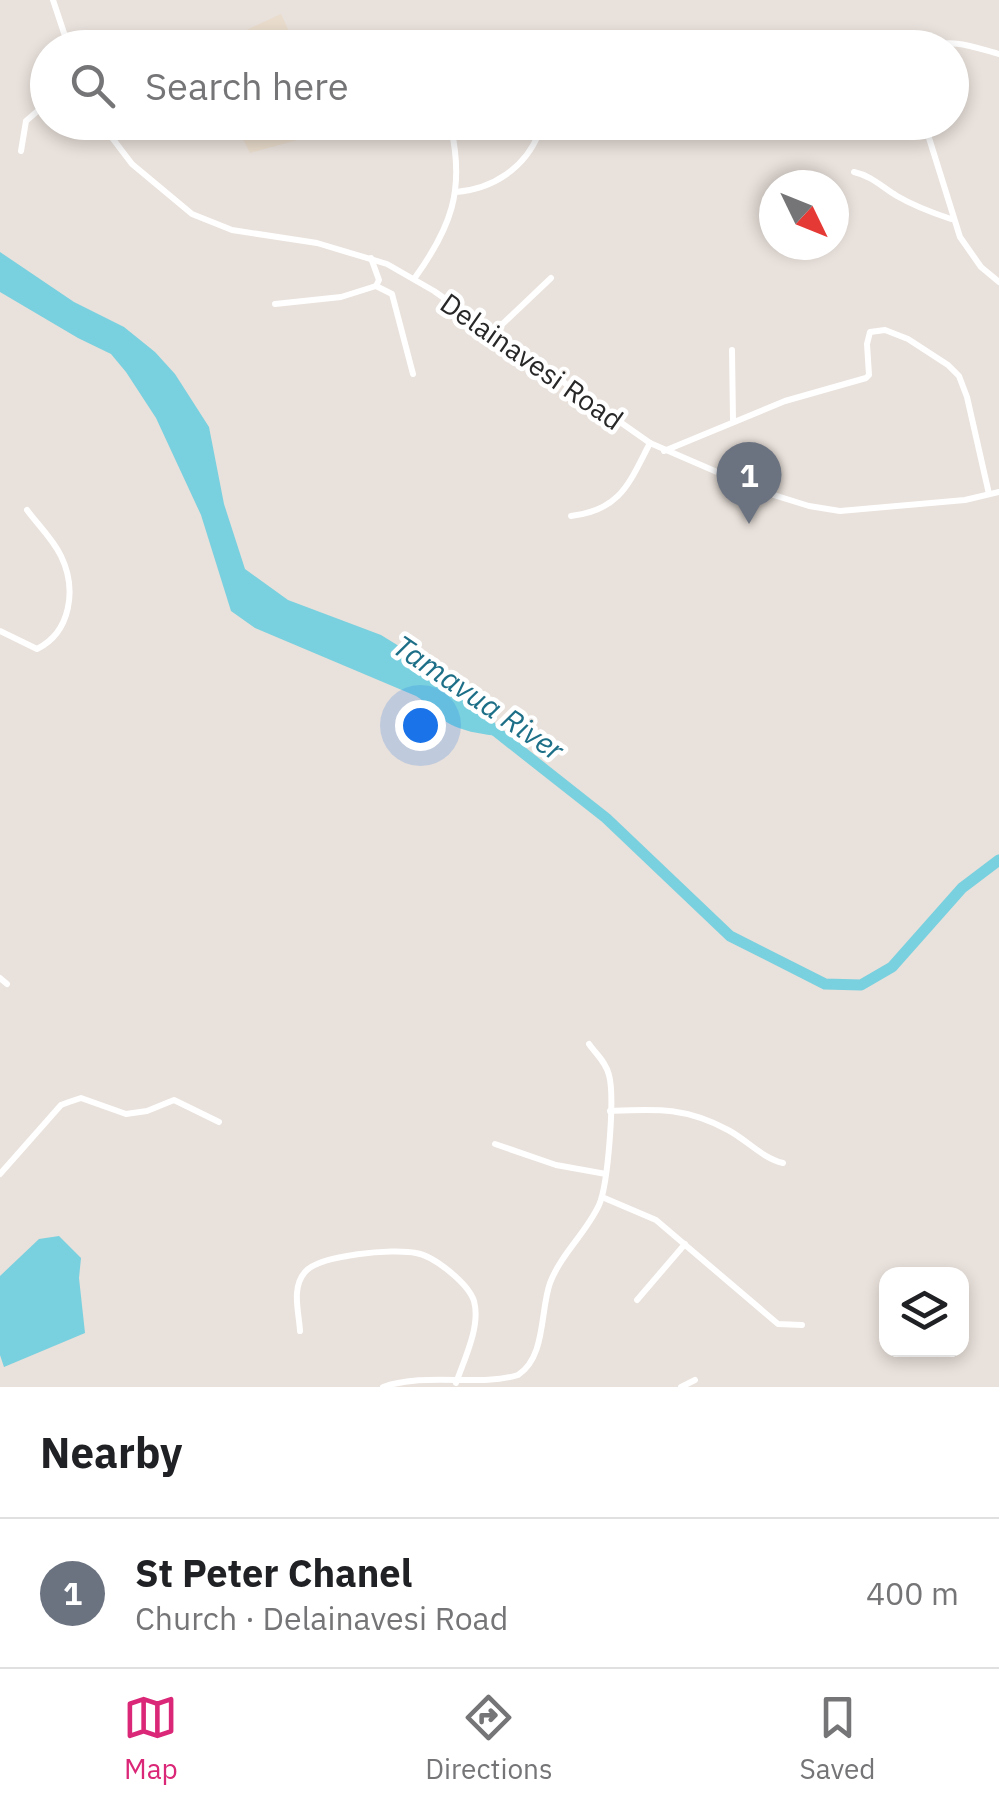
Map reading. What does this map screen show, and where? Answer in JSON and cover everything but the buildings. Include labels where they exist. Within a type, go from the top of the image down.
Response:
[{"type":"street","points":[[53,0],[63,30]]},
{"type":"street","points":[[969,47],[999,54]]},
{"type":"street","points":[[22,150],[30,118]]},
{"type":"street","name":"Delainavesi Road","points":[[114,140],[132,164],[192,214],[232,230],[370,257],[414,279],[650,444],[761,492],[840,512],[965,500],[999,492]]},
{"type":"street","points":[[414,279],[442,237],[456,192],[453,140]]},
{"type":"street","points":[[456,192],[480,189],[502,177],[535,140]]},
{"type":"street","points":[[929,140],[952,220],[967,250],[999,282]]},
{"type":"street","points":[[854,172],[873,178],[906,201],[952,220]]},
{"type":"street","points":[[370,257],[379,280],[376,286]]},
{"type":"street","points":[[493,333],[551,278]]},
{"type":"street","points":[[276,304],[341,297],[376,286],[392,294],[413,374]]},
{"type":"street","points":[[664,451],[785,401],[866,378],[870,332],[885,330],[908,340],[959,376],[988,494]]},
{"type":"street","points":[[732,350],[733,421]]},
{"type":"street","points":[[572,516],[590,514],[621,496],[650,444]]},
{"type":"street","points":[[0,631],[28,648],[37,649],[56,636],[67,616],[69,595],[62,558],[27,510]]},
{"type":"street","points":[[383,1387],[413,1381],[484,1385],[508,1381],[532,1360],[550,1284],[602,1196],[606,1174],[609,1075],[589,1044]]},
{"type":"street","points":[[0,1174],[61,1105],[81,1098],[126,1114],[174,1100],[218,1122]]},
{"type":"street","points":[[610,1111],[676,1109],[725,1128],[769,1158],[784,1162]]},
{"type":"street","points":[[495,1144],[556,1165],[606,1174]]},
{"type":"street","points":[[602,1196],[644,1213],[774,1321],[784,1326],[802,1325]]},
{"type":"street","points":[[637,1300],[685,1244]]},
{"type":"street","points":[[300,1332],[298,1285],[305,1271],[316,1262],[391,1253],[420,1254],[462,1285],[474,1302],[474,1328],[456,1383]]},
{"type":"street","points":[[681,1387],[695,1380]]},
{"type":"shaded area","points":[[281,14],[288,30],[246,30]]},
{"type":"shaded area","points":[[244,140],[297,140],[250,153]]},
{"type":"water","name":"Tamavua River","points":[[0,252],[74,302],[124,327],[175,374],[209,427],[224,504],[245,569],[288,600],[381,635],[454,680],[477,696],[504,737],[471,732],[448,723],[416,696],[255,628],[231,611],[201,515],[156,418],[111,354],[0,292]]},
{"type":"water","points":[[59,1236],[81,1258],[79,1278],[85,1333],[4,1367],[0,1355],[0,1276],[39,1239]]},
{"type":"waterway","name":"Tamavua River","points":[[493,729],[606,818],[730,936],[825,984],[861,985],[892,967],[962,888],[999,860]]},
{"type":"place","name":"St Peter Chanel","points":[[749,524]]}]
